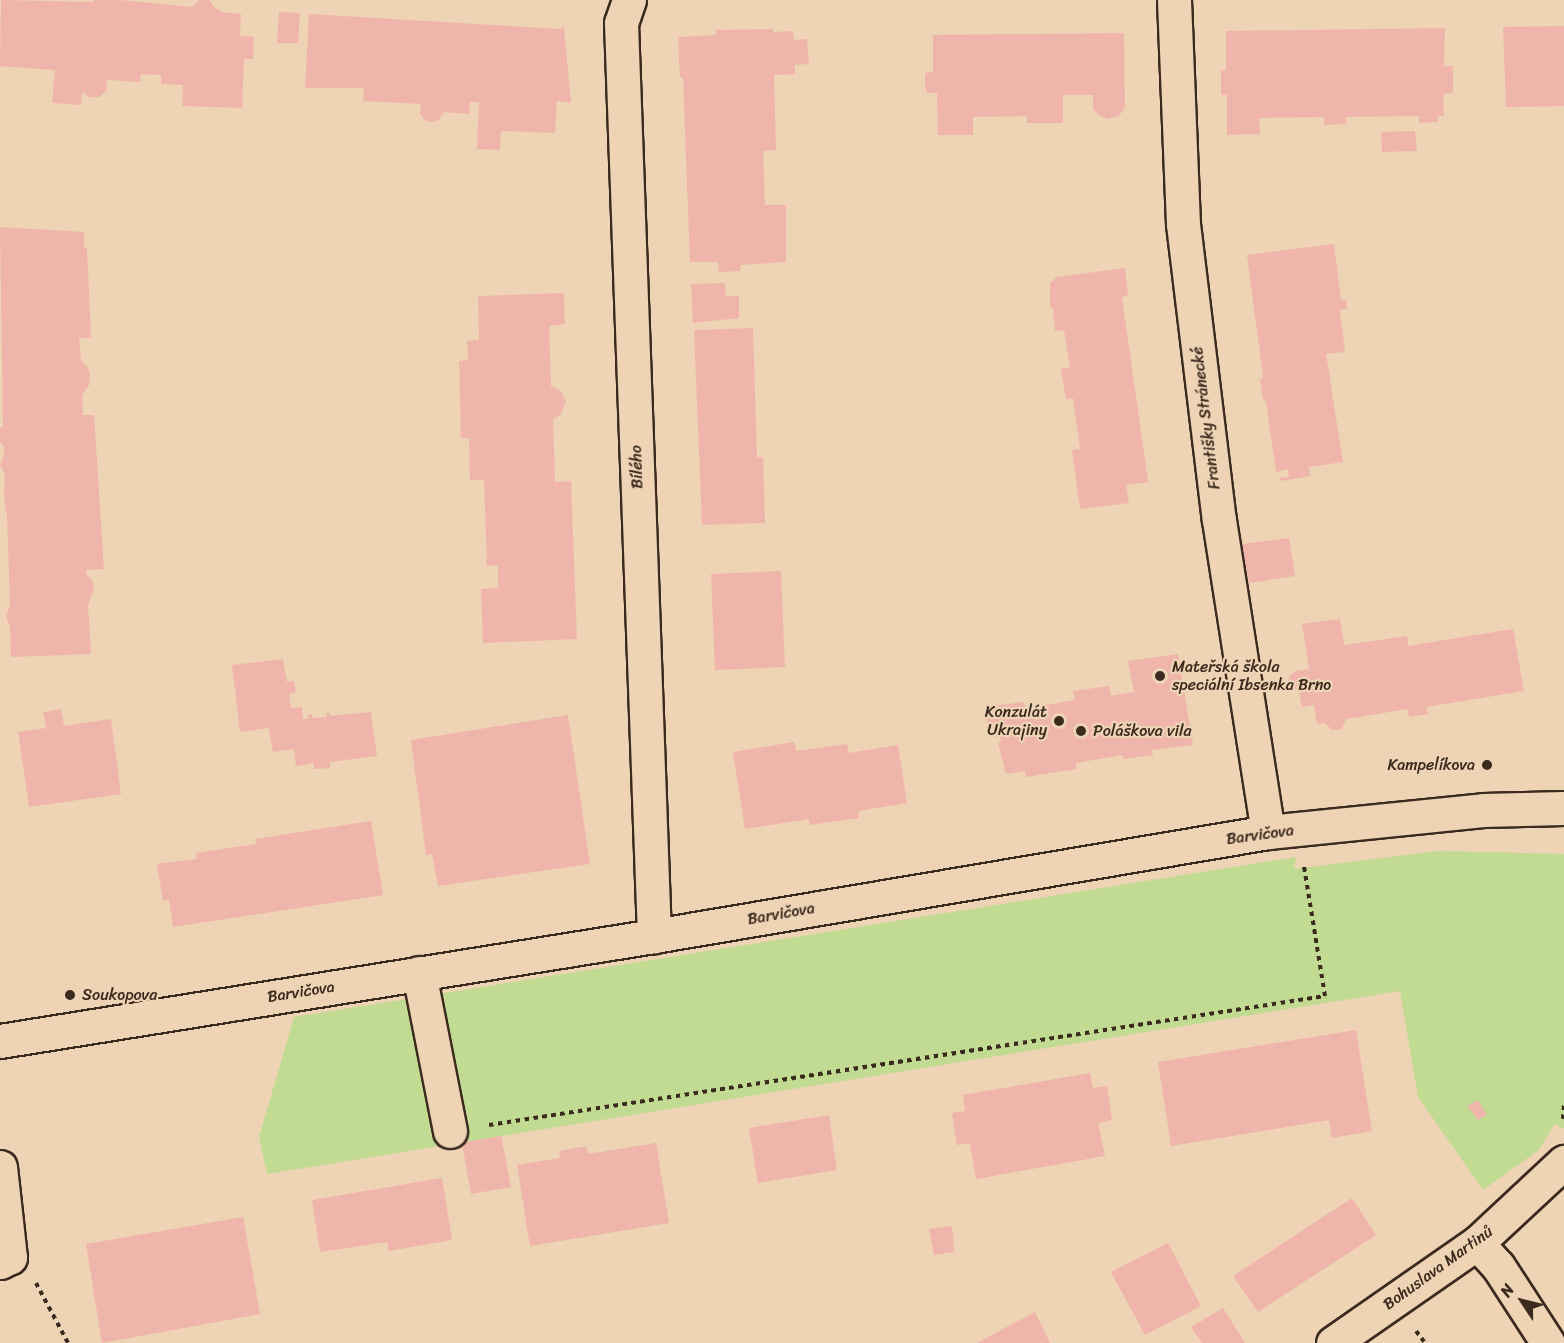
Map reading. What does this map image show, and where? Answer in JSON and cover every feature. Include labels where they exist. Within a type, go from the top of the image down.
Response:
[{"type":"street","name":"Bílého","points":[[629,0],[621,23],[654,936]]},
{"type":"street","name":"Františky Stránecké","points":[[1174,0],[1183,224],[1219,520],[1268,832]]},
{"type":"street","name":"Barvičova","points":[[0,1041],[654,936],[1268,832],[1483,810],[1564,808]]},
{"type":"street","points":[[419,973],[450,1131]]},
{"type":"street","name":"Bohuslava Martinů","points":[[1333,1343],[1477,1243],[1564,1162]]},
{"type":"street","points":[[0,1167],[5,1260]]},
{"type":"street","points":[[1477,1243],[1498,1266],[1548,1343]]},
{"type":"path","points":[[450,1131],[1325,996],[1303,861]]},
{"type":"path","points":[[1563,1119],[1564,1105]]},
{"type":"path","points":[[5,1260],[34,1281],[68,1343]]},
{"type":"green space","points":[[1438,851],[1564,854],[1564,1127],[1562,1129],[1555,1123],[1539,1150],[1483,1190],[1418,1097],[1400,991],[267,1174],[259,1137],[294,1017],[1296,857],[1294,869]]},
{"type":"building","points":[[1,0],[94,2],[93,0],[120,0],[192,7],[199,0],[209,0],[220,12],[241,14],[240,36],[254,37],[253,59],[244,59],[242,108],[182,106],[183,85],[161,84],[161,75],[141,74],[140,82],[107,80],[106,91],[99,97],[89,97],[82,92],[81,105],[52,103],[55,70],[0,66]]},
{"type":"building","points":[[279,12],[300,13],[298,43],[277,43]]},
{"type":"building","points":[[309,14],[560,29],[564,27],[571,103],[557,101],[555,133],[501,131],[500,150],[477,149],[479,102],[470,102],[469,114],[444,112],[439,120],[431,122],[424,120],[420,113],[421,104],[363,101],[364,88],[305,88]]},
{"type":"building","points":[[1564,26],[1564,106],[1506,107],[1503,27]]},
{"type":"building","points":[[1445,28],[1444,66],[1453,66],[1453,93],[1443,94],[1444,116],[1438,116],[1438,122],[1419,123],[1419,116],[1346,117],[1346,124],[1324,125],[1324,117],[1259,118],[1260,134],[1227,135],[1227,95],[1221,95],[1221,70],[1226,70],[1226,31]]},
{"type":"building","points":[[773,29],[773,32],[793,31],[794,40],[807,39],[809,64],[795,65],[795,74],[774,75],[776,150],[763,151],[765,205],[786,205],[786,262],[741,265],[740,271],[719,272],[718,262],[690,262],[683,78],[680,77],[678,37],[716,35],[716,30]]},
{"type":"building","points":[[1124,33],[1125,107],[1119,116],[1108,119],[1098,115],[1093,108],[1093,95],[1063,95],[1063,123],[1027,123],[1027,116],[973,117],[973,135],[938,135],[937,93],[927,93],[925,86],[925,73],[933,72],[933,35]]},
{"type":"building","points":[[1415,131],[1417,151],[1382,152],[1381,132]]},
{"type":"building","points":[[0,227],[84,232],[84,248],[87,248],[91,338],[79,338],[81,360],[88,368],[90,376],[89,385],[82,395],[83,415],[94,415],[104,569],[87,570],[86,574],[92,580],[94,589],[88,605],[91,654],[11,657],[10,627],[6,616],[10,606],[7,516],[4,497],[5,474],[0,465],[4,447],[0,442],[0,428],[3,426]]},
{"type":"building","points":[[1334,244],[1341,300],[1346,299],[1347,309],[1340,310],[1345,352],[1326,354],[1343,462],[1309,467],[1310,476],[1281,481],[1280,478],[1289,477],[1288,469],[1276,472],[1266,402],[1263,399],[1260,380],[1263,377],[1247,255]]},
{"type":"building","points":[[1125,268],[1128,296],[1122,297],[1148,482],[1126,485],[1129,503],[1080,509],[1072,450],[1080,449],[1073,398],[1066,400],[1061,369],[1070,367],[1064,330],[1055,331],[1053,308],[1050,307],[1050,283],[1057,277]]},
{"type":"building","points":[[725,283],[726,296],[739,296],[739,318],[693,323],[691,284]]},
{"type":"building","points":[[564,293],[565,324],[549,326],[551,386],[561,391],[566,401],[561,414],[553,419],[555,482],[571,481],[577,639],[483,643],[481,589],[498,588],[498,565],[487,566],[484,480],[470,480],[469,439],[476,438],[461,438],[459,361],[468,360],[467,341],[479,340],[478,296]]},
{"type":"building","points":[[753,328],[757,457],[763,457],[765,523],[702,525],[694,330]]},
{"type":"building","points":[[1289,538],[1295,576],[1249,583],[1242,544]]},
{"type":"building","points":[[781,571],[785,667],[715,670],[711,574]]},
{"type":"building","points":[[1340,619],[1344,645],[1407,636],[1408,646],[1513,629],[1524,691],[1426,707],[1428,714],[1409,717],[1408,709],[1346,719],[1342,729],[1332,730],[1325,723],[1317,724],[1314,705],[1302,707],[1299,690],[1291,687],[1289,677],[1295,671],[1309,669],[1302,624]]},
{"type":"building","points":[[1178,654],[1193,745],[1152,750],[1153,755],[1123,759],[1123,755],[1076,763],[1076,769],[1026,777],[1025,771],[1006,774],[998,743],[1001,742],[1000,736],[989,737],[985,707],[1024,702],[1025,707],[1040,706],[1075,700],[1073,691],[1109,686],[1111,696],[1134,692],[1128,661]]},
{"type":"building","points":[[283,659],[287,682],[294,681],[296,692],[289,694],[291,708],[302,707],[303,719],[308,719],[307,715],[312,714],[312,718],[327,717],[326,713],[330,713],[330,716],[371,712],[377,756],[330,762],[330,768],[314,769],[314,763],[296,766],[294,749],[273,752],[269,728],[240,732],[232,665]]},
{"type":"building","points":[[61,709],[64,726],[111,719],[121,794],[29,807],[18,732],[46,728],[43,712]]},
{"type":"building","points":[[568,715],[590,864],[438,886],[432,854],[426,855],[411,740]]},
{"type":"building","points":[[794,742],[796,751],[847,744],[849,753],[898,745],[907,803],[858,811],[859,818],[809,825],[809,819],[745,829],[733,752]]},
{"type":"building","points":[[371,821],[383,895],[173,927],[169,900],[163,901],[157,864],[197,859],[196,853],[256,844],[255,839]]},
{"type":"building","points":[[1356,1030],[1372,1131],[1332,1138],[1329,1120],[1171,1146],[1158,1062]]},
{"type":"building","points":[[1090,1073],[1093,1088],[1107,1086],[1112,1120],[1098,1123],[1105,1156],[976,1179],[970,1143],[957,1145],[952,1113],[965,1111],[963,1095]]},
{"type":"building","points":[[1478,1100],[1487,1115],[1478,1120],[1467,1106]]},
{"type":"building","points":[[829,1115],[837,1170],[758,1183],[749,1128]]},
{"type":"building","points":[[501,1136],[511,1187],[471,1194],[462,1143]]},
{"type":"building","points":[[656,1143],[669,1223],[530,1246],[517,1165],[560,1158],[559,1151],[586,1146],[588,1154]]},
{"type":"building","points":[[442,1178],[452,1240],[389,1251],[387,1242],[320,1252],[312,1200]]},
{"type":"building","points":[[1352,1198],[1376,1235],[1258,1312],[1233,1276]]},
{"type":"building","points":[[243,1217],[260,1314],[102,1343],[86,1244]]},
{"type":"building","points":[[952,1226],[954,1252],[934,1255],[929,1229]]},
{"type":"building","points":[[1168,1243],[1201,1306],[1145,1335],[1111,1272]]},
{"type":"building","points":[[1223,1308],[1245,1343],[1202,1343],[1191,1327]]},
{"type":"building","points":[[1035,1312],[1050,1343],[977,1343]]},
{"type":"place","name":"Mateřská škola speciální Ibsenka Brno","points":[[1160,676]]},
{"type":"place","name":"Konzulát Ukrajiny","points":[[1059,721]]},
{"type":"place","name":"Poláškova vila","points":[[1081,731]]},
{"type":"place","name":"Kampelíkova","points":[[1487,765]]},
{"type":"place","name":"Soukopova","points":[[70,995]]}]
